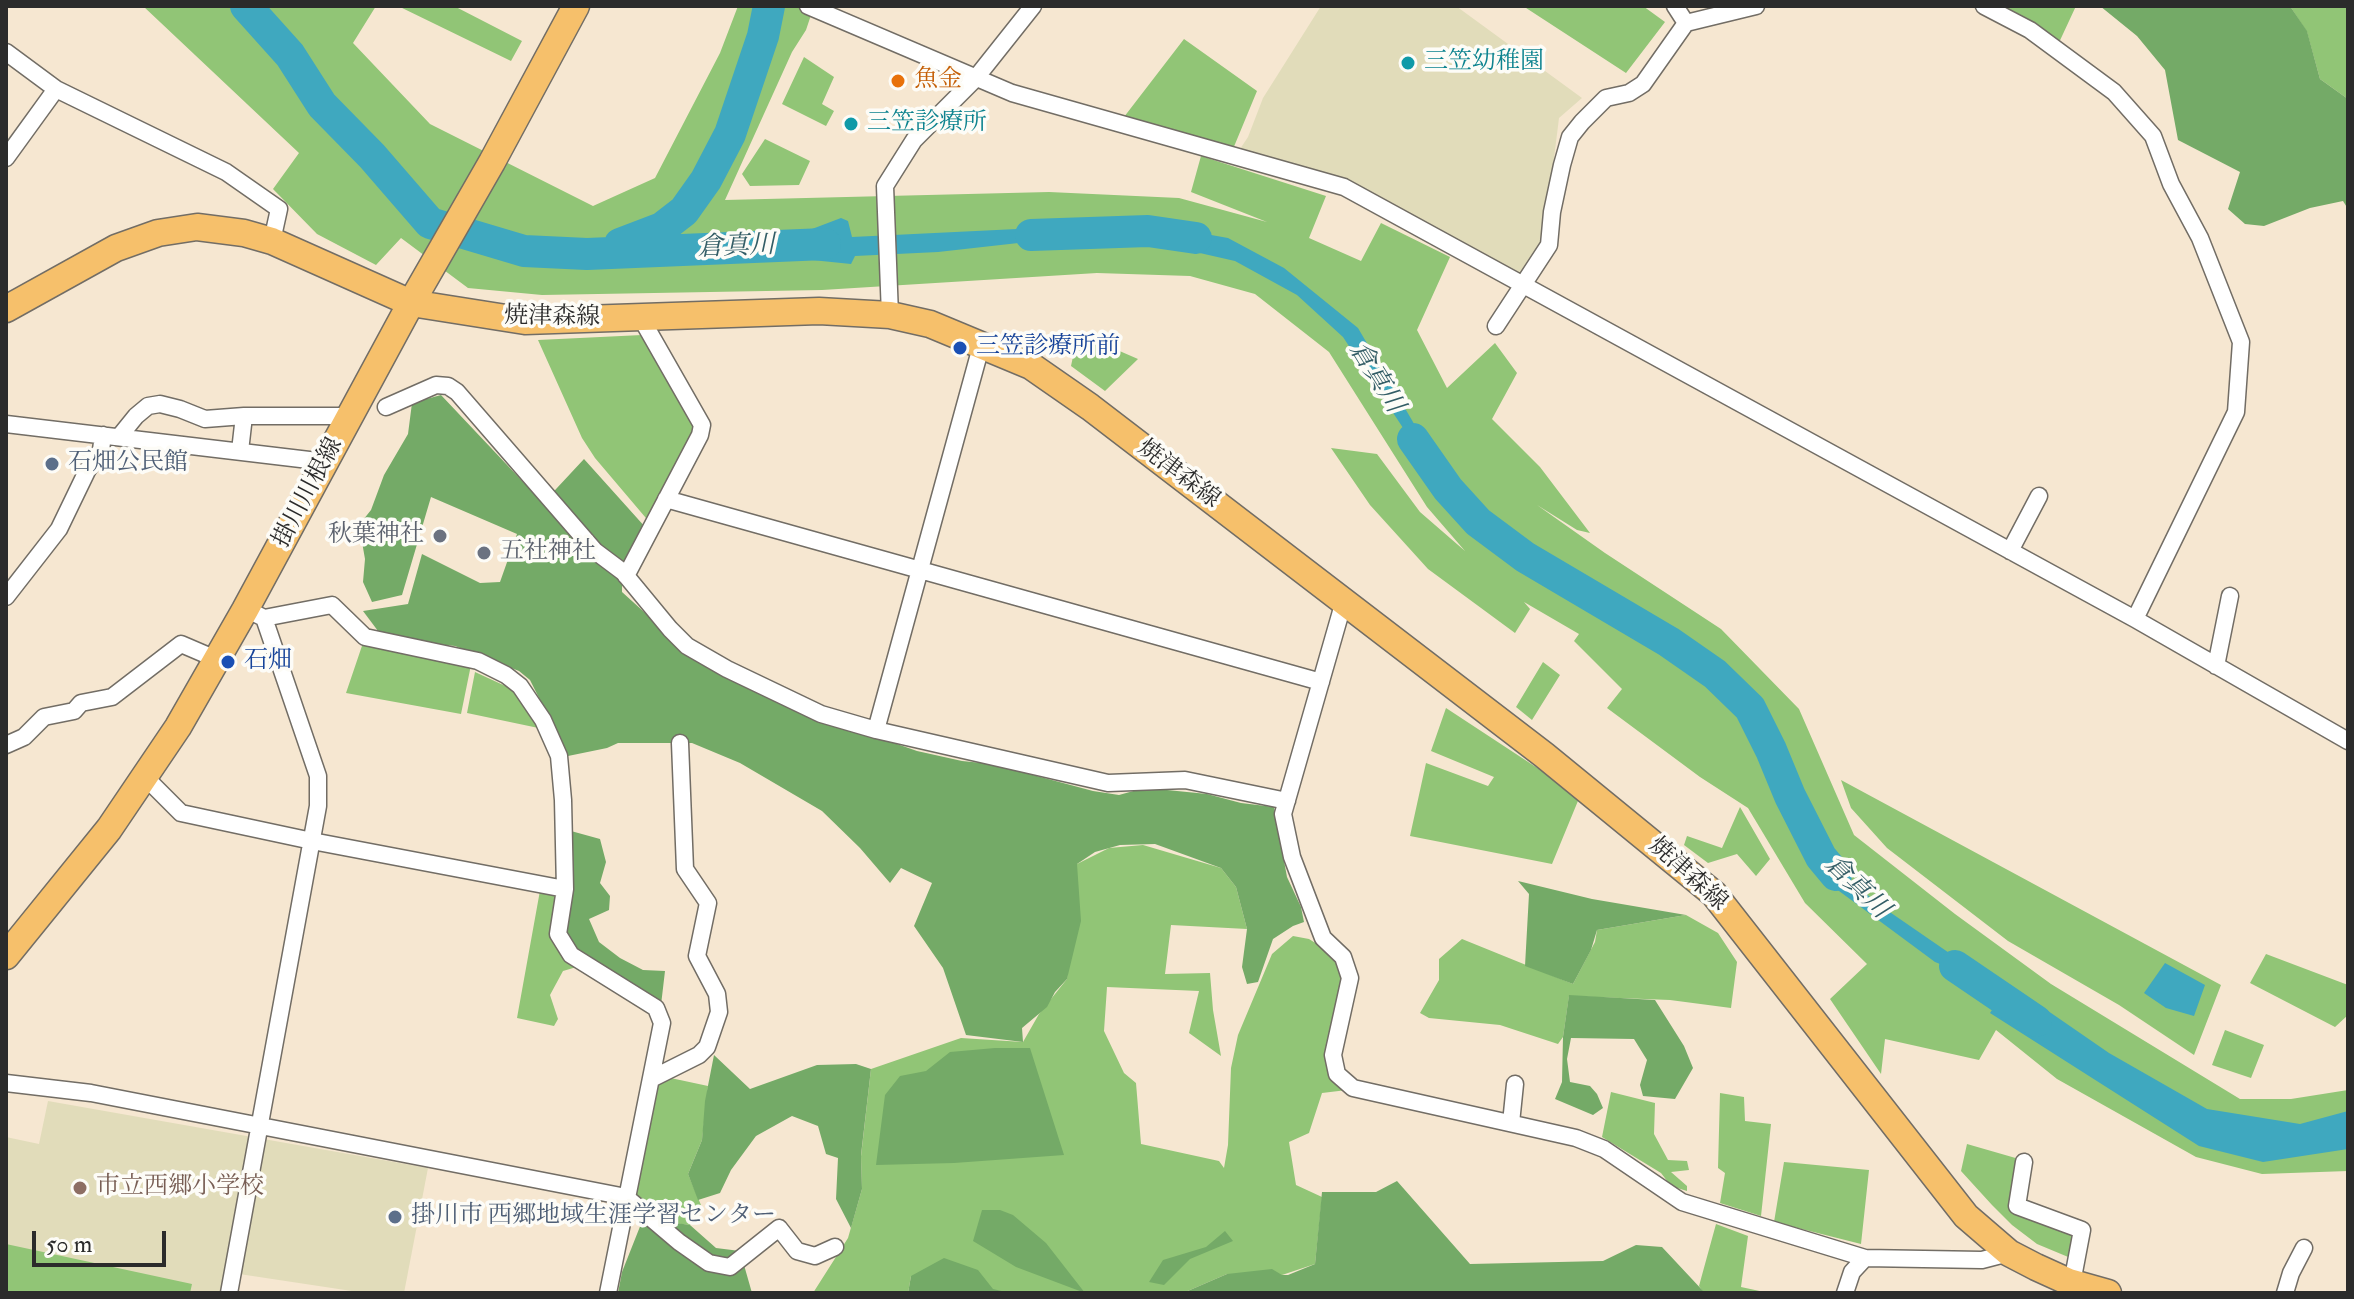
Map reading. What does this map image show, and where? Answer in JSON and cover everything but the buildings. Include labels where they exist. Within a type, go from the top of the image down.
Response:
[{"type":"main road","name":"掛川川根線","points":[[6,956],[109,829],[146,778],[216,659],[254,614],[350,416],[576,6]]},
{"type":"main road","name":"焼津森線","points":[[6,309],[116,248],[158,233],[197,227],[244,233],[272,241],[411,303],[525,321],[819,311],[890,315],[930,324],[982,343],[1031,366],[1090,407],[1544,755],[1714,894],[1966,1216],[2009,1253],[2072,1283],[2108,1293]]},
{"type":"street","points":[[808,6],[1012,93],[1344,187],[2135,619],[2348,741]]},
{"type":"street","points":[[890,315],[885,186],[914,140],[975,79],[1033,6]]},
{"type":"street","points":[[1675,6],[1686,23]]},
{"type":"street","points":[[1496,326],[1549,245],[1552,212],[1570,137],[1606,98],[1629,93],[1643,84],[1686,23],[1756,6]]},
{"type":"street","points":[[1984,6],[2030,30],[2114,92],[2153,136],[2171,184],[2200,238],[2241,342],[2236,412],[2135,619]]},
{"type":"street","points":[[6,52],[56,89],[226,172],[258,194],[279,209],[272,241]]},
{"type":"street","points":[[6,158],[56,89]]},
{"type":"street","points":[[626,576],[700,435],[702,425],[641,318]]},
{"type":"street","points":[[876,730],[982,343]]},
{"type":"street","points":[[386,407],[436,385],[448,386],[457,392],[595,551],[626,576],[687,646],[727,669],[821,714],[876,730],[1108,783],[1185,780],[1287,801]]},
{"type":"street","points":[[6,597],[59,529],[87,471],[111,436],[148,406],[160,404],[205,419],[350,416]]},
{"type":"street","points":[[240,451],[244,416]]},
{"type":"street","points":[[6,424],[326,462]]},
{"type":"street","points":[[2010,551],[2039,496]]},
{"type":"street","points":[[666,499],[1321,682]]},
{"type":"street","points":[[2216,666],[2230,596]]},
{"type":"street","points":[[1344,601],[1283,814],[1292,857],[1323,938],[1343,957],[1350,978],[1333,1055],[1337,1074],[1353,1088],[1576,1138],[1604,1149],[1682,1202],[1865,1258],[1982,1260],[2009,1253]]},
{"type":"street","points":[[229,1293],[318,806],[318,776],[254,614],[332,605],[365,637],[478,661],[520,686],[543,720],[559,756],[565,889],[558,934],[571,955],[656,1008],[662,1023],[608,1293]]},
{"type":"street","points":[[6,745],[24,737],[44,717],[74,711],[81,703],[112,697],[181,644],[216,659]]},
{"type":"street","points":[[651,1079],[699,1055],[707,1047],[719,1012],[717,994],[697,956],[708,903],[685,869],[680,743]]},
{"type":"street","points":[[146,778],[181,813],[565,889]]},
{"type":"street","points":[[6,1083],[91,1093],[626,1197],[709,1263],[730,1267],[779,1228],[797,1251],[815,1256],[835,1247]]},
{"type":"street","points":[[1511,1123],[1515,1084]]},
{"type":"street","points":[[2024,1162],[2017,1206],[2082,1230],[2072,1283]]},
{"type":"street","points":[[2285,1293],[2304,1248]]},
{"type":"street","points":[[1845,1293],[1852,1272],[1865,1258]]},
{"type":"shaded area","points":[[1321,6],[1456,6],[1582,98],[1559,118],[1543,247],[1526,278],[1371,196],[1236,155],[1248,137],[1263,98]]},
{"type":"shaded area","points":[[48,1101],[428,1168],[404,1293],[365,1293],[226,1272],[221,1293],[6,1293],[6,1137],[39,1144]]},
{"type":"green space","points":[[143,6],[376,6],[353,43],[430,124],[593,206],[655,178],[720,53],[738,6],[814,6],[806,30],[792,52],[725,200],[1049,192],[1179,198],[1267,222],[1191,192],[1201,156],[1326,196],[1309,238],[1361,261],[1381,223],[1450,257],[1417,330],[1447,388],[1495,343],[1517,373],[1492,419],[1540,467],[1590,533],[1577,530],[1537,505],[1721,629],[1799,709],[1854,835],[2051,984],[2240,1099],[2291,1099],[2348,1090],[2348,1171],[2262,1174],[2196,1157],[2057,1079],[1996,1030],[1979,1060],[1885,1039],[1881,1074],[1830,999],[1867,964],[1805,903],[1748,808],[1700,777],[1607,708],[1622,689],[1574,641],[1579,634],[1524,602],[1530,609],[1515,633],[1428,569],[1370,505],[1331,448],[1377,454],[1420,512],[1465,551],[1427,507],[1329,352],[1255,294],[1190,276],[1097,273],[822,290],[542,295],[468,288],[401,238],[376,265],[317,234],[273,189],[299,153]]},
{"type":"green space","points":[[398,6],[454,6],[522,41],[511,61]]},
{"type":"green space","points":[[1523,6],[1643,6],[1665,22],[1626,73]]},
{"type":"green space","points":[[1979,6],[2076,6],[2056,49]]},
{"type":"green space","points":[[2100,6],[2290,6],[2307,31],[2320,79],[2348,99],[2348,209],[2343,201],[2310,208],[2264,226],[2245,224],[2228,209],[2240,172],[2178,140],[2165,70],[2137,36]]},
{"type":"green space","points":[[2290,6],[2348,6],[2348,99],[2320,79],[2307,32]]},
{"type":"green space","points":[[1184,39],[1257,91],[1233,149],[1124,117]]},
{"type":"green space","points":[[804,57],[834,77],[822,104],[834,111],[826,126],[782,104]]},
{"type":"green space","points":[[765,139],[810,161],[799,185],[750,186],[742,174]]},
{"type":"green space","points":[[1078,333],[1138,359],[1105,391],[1071,366]]},
{"type":"green space","points":[[642,335],[694,418],[695,432],[651,524],[582,438],[538,340]]},
{"type":"green space","points":[[441,395],[543,503],[584,459],[646,528],[622,581],[622,592],[696,659],[753,691],[789,706],[917,751],[992,764],[1093,791],[1119,795],[1137,790],[1167,790],[1274,807],[1287,877],[1301,907],[1304,922],[1273,939],[1258,982],[1247,984],[1242,967],[1247,929],[1236,887],[1221,868],[1155,844],[1120,845],[1095,852],[1077,864],[1081,921],[1067,979],[1047,1007],[1022,1028],[1023,1042],[966,1035],[943,968],[914,926],[932,883],[901,868],[890,883],[822,811],[740,763],[692,743],[618,743],[568,756],[530,680],[519,671],[455,646],[418,642],[378,631],[363,611],[408,604],[422,554],[480,583],[500,582],[517,534],[431,497],[402,595],[372,602],[363,582],[365,559],[359,525],[371,510],[384,475],[408,434],[412,403]]},
{"type":"green space","points":[[365,637],[472,660],[461,714],[346,693]]},
{"type":"green space","points":[[1543,662],[1560,675],[1532,720],[1516,707]]},
{"type":"green space","points":[[475,672],[514,690],[548,730],[467,713]]},
{"type":"green space","points":[[1446,708],[1580,796],[1552,864],[1410,836],[1426,763],[1488,786],[1494,777],[1431,751]]},
{"type":"green space","points":[[1841,780],[2221,985],[2194,1055],[2119,1005],[2008,941],[1887,848],[1851,808]]},
{"type":"green space","points":[[1740,807],[1770,859],[1756,876],[1737,854],[1708,863],[1684,845],[1687,836],[1722,848]]},
{"type":"green space","points":[[571,831],[600,839],[606,862],[600,883],[610,896],[609,910],[589,919],[599,942],[643,970],[665,971],[661,1005],[601,968],[574,946],[565,928]]},
{"type":"green space","points":[[1143,845],[1221,868],[1236,887],[1247,929],[1171,925],[1165,974],[1210,973],[1221,1056],[1189,1033],[1199,991],[1107,987],[1104,1031],[1124,1073],[1136,1083],[1141,1144],[1219,1161],[1224,1168],[1231,1068],[1238,1035],[1272,954],[1293,936],[1309,939],[1325,949],[1331,958],[1344,960],[1348,986],[1327,1060],[1347,1090],[1322,1093],[1309,1133],[1289,1142],[1296,1185],[1322,1197],[1315,1264],[1282,1275],[1227,1274],[1183,1293],[995,1293],[911,1276],[908,1293],[813,1293],[848,1238],[862,1189],[861,1156],[871,1069],[961,1038],[1023,1042],[1039,1014],[1067,979],[1077,864],[1109,848]]},
{"type":"green space","points":[[1518,881],[1592,899],[1686,915],[1597,930],[1591,950],[1573,984],[1525,966],[1529,894]]},
{"type":"green space","points":[[541,885],[560,889],[561,938],[580,966],[563,971],[550,995],[558,1019],[554,1026],[517,1018]]},
{"type":"green space","points":[[1686,915],[1718,933],[1737,962],[1731,1008],[1670,1000],[1569,996],[1563,1037],[1558,1044],[1500,1025],[1429,1018],[1420,1013],[1439,980],[1439,959],[1462,939],[1573,984],[1595,942],[1597,930]]},
{"type":"green space","points":[[2266,954],[2348,985],[2348,1015],[2335,1027],[2250,983]]},
{"type":"green space","points":[[1569,995],[1655,1000],[1684,1046],[1693,1068],[1675,1099],[1643,1096],[1640,1085],[1647,1060],[1634,1039],[1571,1038],[1567,1059],[1570,1082],[1590,1086],[1603,1108],[1593,1115],[1555,1099],[1562,1082],[1563,1037]]},
{"type":"green space","points":[[2225,1030],[2264,1045],[2251,1078],[2212,1065]]},
{"type":"green space","points":[[1030,1048],[1064,1155],[876,1165],[885,1095],[900,1076],[926,1071],[950,1052]]},
{"type":"green space","points":[[714,1055],[750,1089],[817,1065],[856,1064],[871,1069],[861,1155],[862,1189],[851,1228],[836,1199],[838,1158],[826,1154],[818,1126],[792,1116],[756,1136],[731,1170],[720,1193],[698,1200],[688,1174],[702,1140],[705,1101]]},
{"type":"green space","points":[[666,1077],[708,1086],[702,1140],[688,1174],[701,1205],[690,1225],[656,1221],[630,1200],[654,1084]]},
{"type":"green space","points":[[1611,1092],[1655,1103],[1654,1134],[1668,1160],[1687,1161],[1689,1170],[1671,1172],[1687,1186],[1687,1191],[1671,1186],[1661,1173],[1602,1137]]},
{"type":"green space","points":[[1720,1093],[1744,1097],[1745,1121],[1771,1124],[1761,1216],[1720,1203],[1725,1173],[1718,1168]]},
{"type":"green space","points":[[1967,1144],[2019,1159],[2013,1204],[2074,1234],[2073,1259],[2037,1244],[1992,1205],[1961,1171]]},
{"type":"green space","points":[[1784,1162],[1869,1170],[1861,1244],[1774,1222]]},
{"type":"green space","points":[[1397,1181],[1470,1264],[1603,1261],[1636,1245],[1662,1247],[1705,1293],[1183,1293],[1227,1274],[1272,1269],[1288,1275],[1315,1264],[1322,1192],[1376,1192]]},
{"type":"green space","points":[[982,1210],[1000,1210],[1013,1215],[1046,1243],[1085,1293],[1016,1267],[973,1241]]},
{"type":"green space","points":[[649,1219],[690,1225],[716,1248],[740,1251],[752,1293],[618,1293],[622,1272],[641,1224]]},
{"type":"green space","points":[[1716,1224],[1748,1236],[1741,1287],[1769,1293],[1704,1293],[1699,1286]]},
{"type":"green space","points":[[1225,1231],[1233,1241],[1190,1259],[1164,1285],[1149,1282],[1163,1260],[1206,1247]]},
{"type":"green space","points":[[6,1244],[192,1284],[190,1293],[6,1293]]},
{"type":"green space","points":[[944,1258],[978,1270],[993,1289],[1010,1293],[908,1293],[911,1276]]},
{"type":"water","points":[[841,218],[848,221],[852,237],[1079,226],[1072,237],[938,252],[855,256],[851,264],[763,255],[812,229]]},
{"type":"water","points":[[1155,225],[1228,238],[1284,268],[1358,328],[1413,422],[1446,493],[1343,337],[1297,295],[1235,261],[1147,241],[1155,237]]},
{"type":"water","points":[[1813,841],[1843,875],[1881,906],[1971,968],[1997,981],[1986,997],[1950,968],[1935,962],[1835,888]]},
{"type":"water","points":[[2165,963],[2205,985],[2194,1016],[2166,1008],[2144,993]]},
{"type":"water","points":[[2009,984],[2109,1053],[2207,1109],[2300,1124],[2348,1111],[2348,1149],[2263,1162],[2199,1146],[1990,1013]]},
{"type":"waterway","name":"倉真川","points":[[246,6],[290,55],[322,105],[372,156],[430,223],[524,251],[587,254],[825,244]]},
{"type":"waterway","points":[[620,244],[662,228],[684,211],[706,180],[730,134],[763,36],[769,6]]},
{"type":"waterway","name":"倉真川","points":[[1031,235],[1148,231],[1196,238]]},
{"type":"waterway","name":"倉真川","points":[[1413,439],[1448,489],[1478,522],[1525,557],[1669,642],[1715,674],[1750,708],[1821,857],[1836,875]]},
{"type":"waterway","name":"倉真川","points":[[1955,966],[2036,1021]]},
{"type":"place","name":"三笠幼稚園","points":[[1408,63]]},
{"type":"place","name":"魚金","points":[[898,81]]},
{"type":"place","name":"三笠診療所","points":[[851,124]]},
{"type":"place","name":"三笠診療所前","points":[[960,348]]},
{"type":"place","name":"石畑公民館","points":[[52,464]]},
{"type":"place","name":"秋葉神社","points":[[440,536]]},
{"type":"place","name":"五社神社","points":[[484,553]]},
{"type":"place","name":"石畑","points":[[228,662]]},
{"type":"place","name":"市立西郷小学校","points":[[80,1188]]},
{"type":"place","name":"掛川市 西郷地域生涯学習センター","points":[[395,1217]]}]
